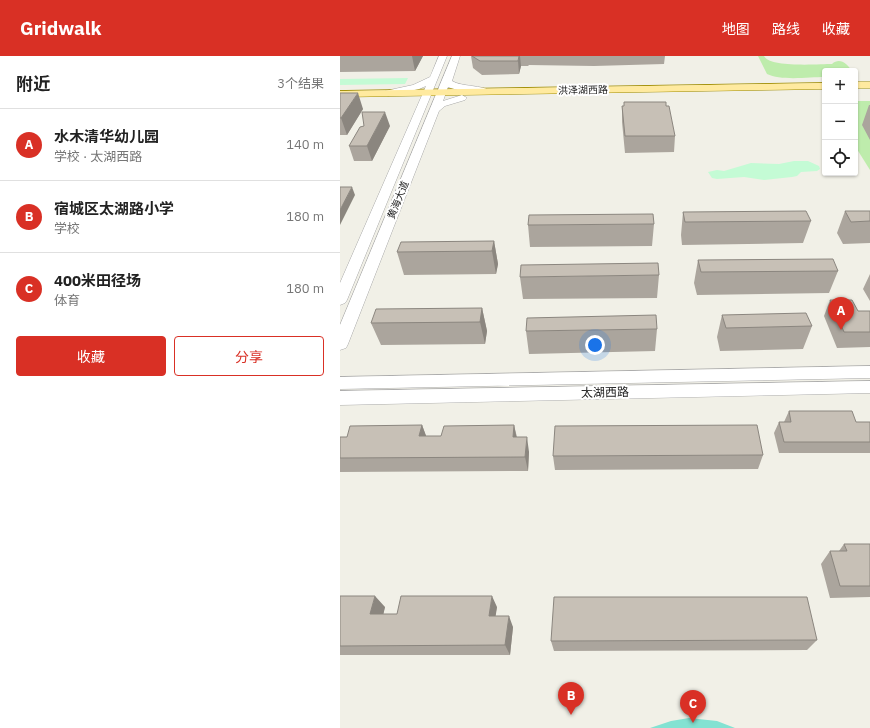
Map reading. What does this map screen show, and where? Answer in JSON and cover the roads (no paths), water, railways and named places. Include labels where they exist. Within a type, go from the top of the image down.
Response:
[{"type":"main road","points":[[858,85],[870,85]]},
{"type":"main road","name":"洪泽湖西路","points":[[438,100],[489,94],[822,86]]},
{"type":"main road","points":[[858,92],[870,91]]},
{"type":"main road","name":"洪泽湖西路","points":[[340,94],[369,96],[426,96],[438,100],[489,94],[822,92]]},
{"type":"main road","name":"洪泽湖西路","points":[[340,100],[369,96]]},
{"type":"street","name":"黄海大道","points":[[340,300],[443,56]]},
{"type":"street","name":"黄海大道","points":[[340,344],[456,56]]},
{"type":"street","points":[[391,96],[433,79]]},
{"type":"street","points":[[446,80],[446,82],[452,86],[489,94]]},
{"type":"street","points":[[391,96],[411,102],[420,110]]},
{"type":"street","name":"太湖西路","points":[[340,383],[870,372]]},
{"type":"street","name":"太湖西路","points":[[340,398],[870,387]]},
{"type":"place","name":"水木清华幼儿园","points":[[841,330]]},
{"type":"place","name":"宿城区太湖路小学","points":[[571,715]]},
{"type":"place","name":"400米田径场","points":[[693,723]]}]
